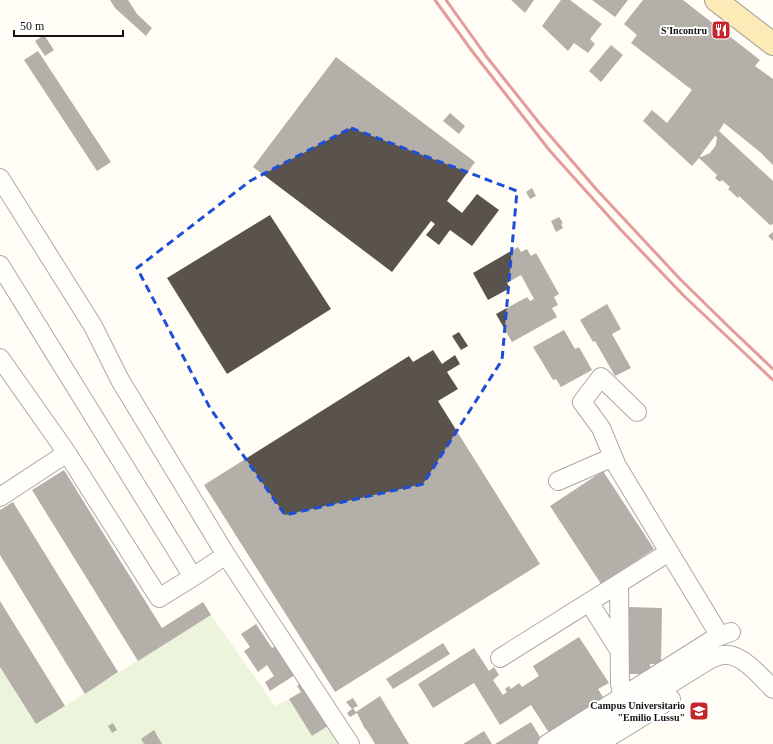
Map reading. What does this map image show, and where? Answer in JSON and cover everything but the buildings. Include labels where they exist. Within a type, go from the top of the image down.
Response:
[{"type":"main road","points":[[716,0],[773,44]]},
{"type":"lane","points":[[0,178],[93,326],[120,380],[226,555],[350,744]]},
{"type":"lane","points":[[0,265],[193,577]]},
{"type":"lane","points":[[0,358],[67,453],[159,598],[226,555]]},
{"type":"lane","points":[[547,744],[726,634],[669,552],[617,466],[601,428],[582,402],[601,377],[638,412]]},
{"type":"lane","points":[[0,497],[67,453]]},
{"type":"lane","points":[[558,481],[613,457]]},
{"type":"lane","points":[[500,658],[669,552]]},
{"type":"lane","points":[[619,584],[620,684],[623,696]]},
{"type":"lane","points":[[589,602],[619,650]]},
{"type":"lane","points":[[598,744],[621,723],[707,661],[717,657],[728,654],[743,660],[773,689]]},
{"type":"lane","points":[[574,744],[671,699]]},
{"type":"highlighted area","points":[[351,128],[517,191],[502,360],[423,484],[285,515],[210,408],[137,268],[250,181]]},
{"type":"green space","points":[[211,615],[275,706],[289,699],[312,736],[331,724],[342,744],[0,744],[0,667],[36,724]]},
{"type":"railway","points":[[435,0],[472,51],[550,151],[621,230],[683,295],[773,380]]},
{"type":"railway","points":[[446,0],[489,60]]},
{"type":"railway","points":[[486,56],[540,124],[597,190],[680,279],[773,369]]},
{"type":"place","name":"S'Incontru","points":[[721,30]]},
{"type":"place","name":"Campus Universitario \"Emilio Lussu\"","points":[[699,711]]}]
